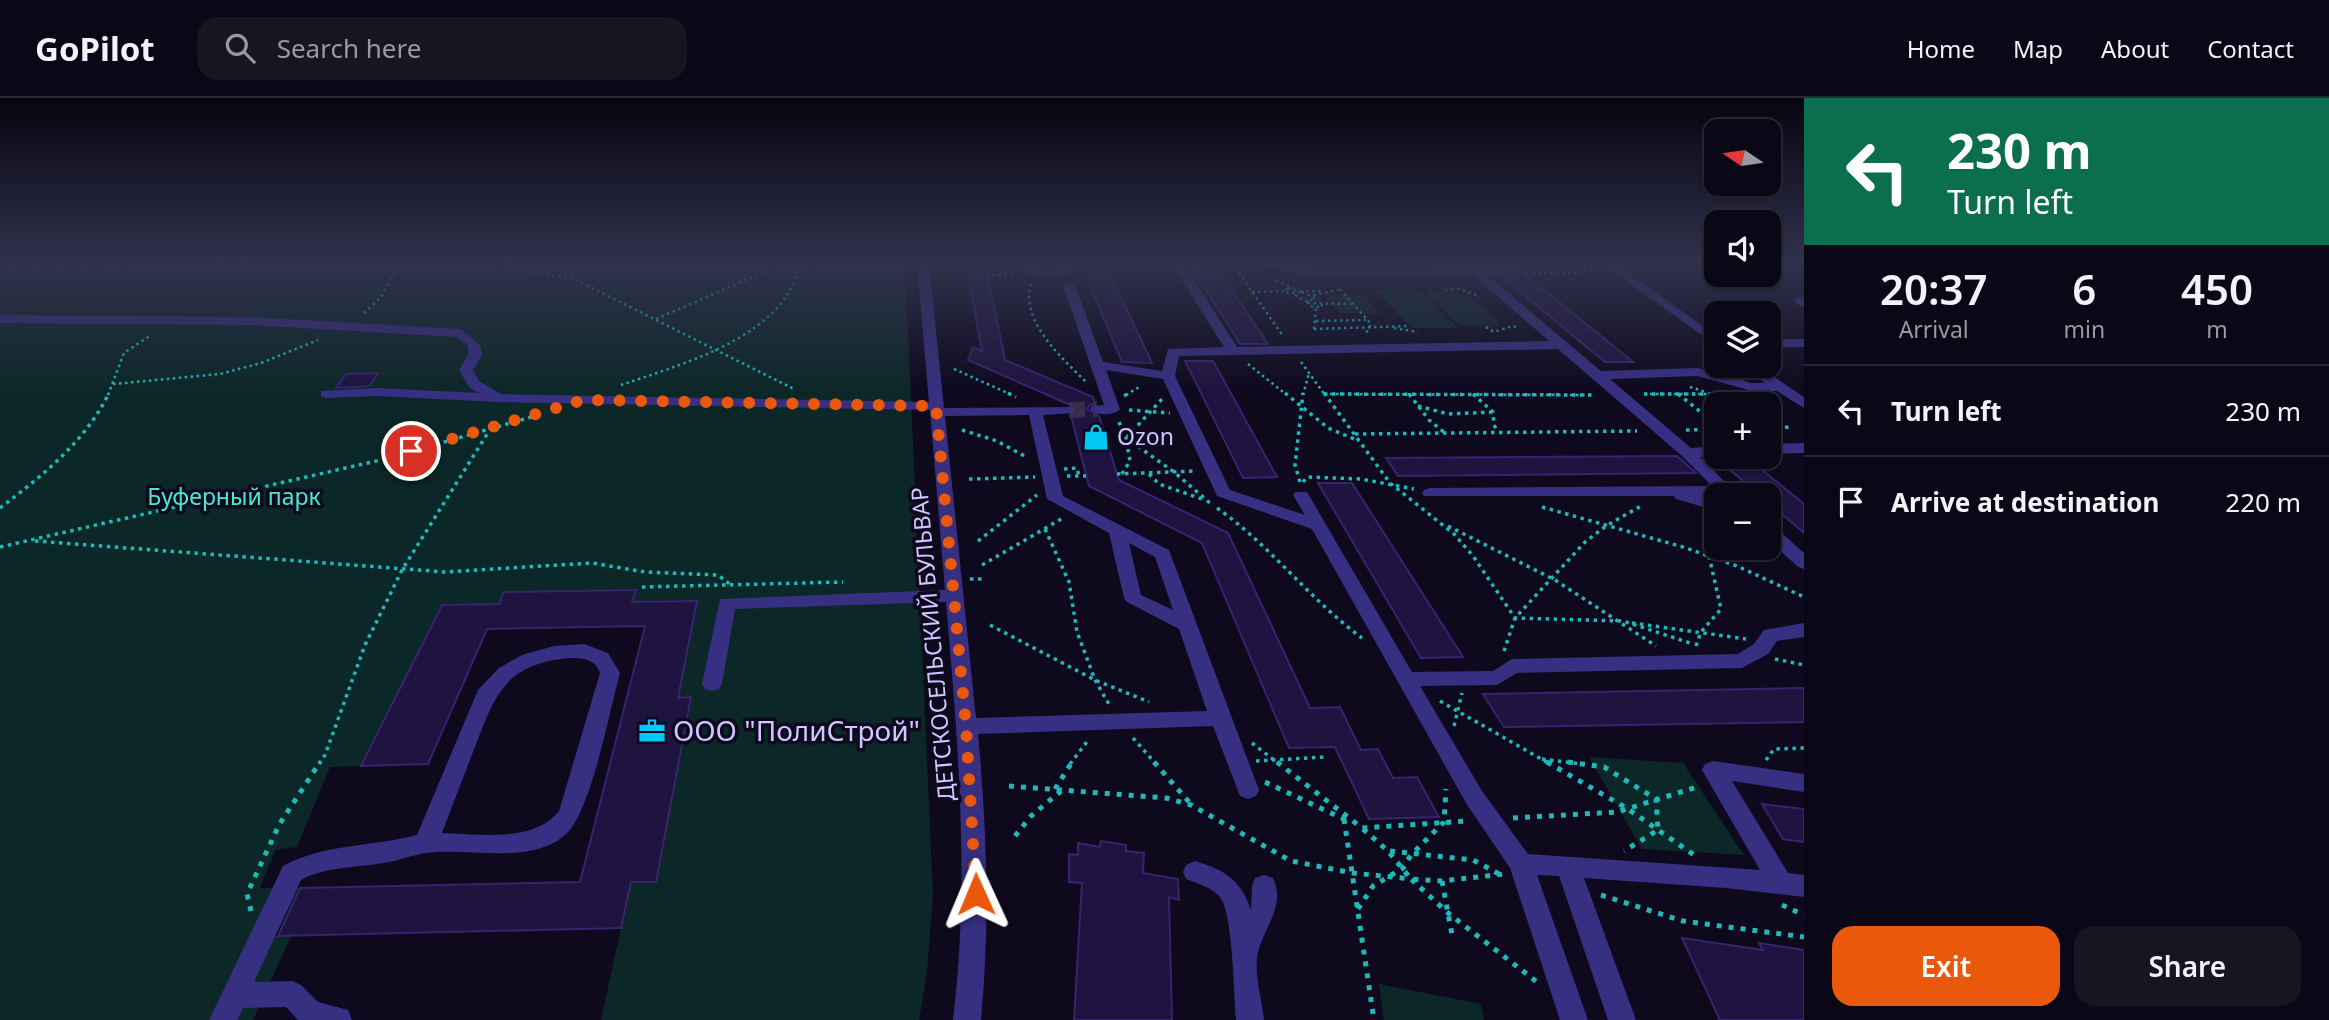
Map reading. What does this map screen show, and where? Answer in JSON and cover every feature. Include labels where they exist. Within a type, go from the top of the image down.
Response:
[{"type":"street","name":"ДЕТСКОСЕЛЬСКИЙ БУЛЬВАР","points":[[927,306],[954,588],[977,871],[975,960],[967,1020]]},
{"type":"street","points":[[1077,306],[1112,406],[1097,409]]},
{"type":"street","points":[[1204,306],[1233,351]]},
{"type":"street","points":[[1515,306],[1687,453],[1717,483]]},
{"type":"street","points":[[1666,306],[1704,333]]},
{"type":"street","points":[[0,319],[251,321],[461,333],[474,345],[475,355],[466,370],[474,384],[498,398]]},
{"type":"street","points":[[1781,343],[1804,342]]},
{"type":"street","points":[[1319,526],[1223,493],[1168,379],[1173,352],[1561,345]]},
{"type":"street","points":[[1099,365],[1168,379]]},
{"type":"street","points":[[1598,375],[1704,374]]},
{"type":"street","points":[[1724,378],[1752,387],[1780,387]]},
{"type":"street","points":[[1767,378],[1804,404]]},
{"type":"street","points":[[326,394],[377,392],[498,398],[1069,410]]},
{"type":"street","points":[[1040,411],[1055,499],[1163,554],[1242,774]]},
{"type":"street","points":[[1781,449],[1804,448]]},
{"type":"street","points":[[1687,453],[1704,452]]},
{"type":"street","points":[[1670,490],[1704,502]]},
{"type":"street","points":[[1430,493],[1704,492]]},
{"type":"street","points":[[1301,495],[1447,751],[1489,819],[1572,1014]]},
{"type":"street","points":[[1116,530],[1133,598],[1186,624]]},
{"type":"street","points":[[1781,542],[1804,563]]},
{"type":"street","points":[[712,684],[727,603],[954,588]]},
{"type":"street","points":[[1406,679],[1497,678],[1512,666],[1694,655],[1742,661],[1771,635],[1804,630]]},
{"type":"street","points":[[223,1020],[292,873],[308,863],[380,854],[426,843],[529,839],[554,831],[573,807],[610,673],[607,663],[598,655],[584,651],[548,652],[529,658],[497,680],[485,695],[426,843]]},
{"type":"street","points":[[966,726],[1220,718]]},
{"type":"street","points":[[1785,890],[1713,770],[1804,783]]},
{"type":"street","points":[[1512,869],[1572,876],[1596,868],[1726,877],[1785,890]]},
{"type":"street","points":[[1195,872],[1222,881],[1232,891],[1237,904],[1250,1020]]},
{"type":"street","points":[[1572,876],[1622,1020]]},
{"type":"street","points":[[1244,960],[1250,938],[1265,908],[1264,886]]},
{"type":"street","points":[[234,995],[292,993],[310,1013],[338,1020]]},
{"type":"path","points":[[113,384],[220,374],[302,348],[373,306]]},
{"type":"path","points":[[629,306],[824,404]]},
{"type":"path","points":[[656,319],[686,306]]},
{"type":"path","points":[[618,386],[716,349],[753,329],[780,306]]},
{"type":"path","points":[[1029,306],[1041,331],[1087,383]]},
{"type":"path","points":[[1262,306],[1390,483],[1443,524],[1473,556],[1515,618]]},
{"type":"path","points":[[1313,306],[1322,306]]},
{"type":"path","points":[[1353,306],[1371,326]]},
{"type":"path","points":[[1293,350],[1314,329],[1316,308]]},
{"type":"path","points":[[1316,321],[1367,320]]},
{"type":"path","points":[[0,508],[47,472],[76,442],[100,409],[113,384],[124,353],[171,321]]},
{"type":"path","points":[[1359,340],[1371,326]]},
{"type":"path","points":[[1314,329],[1409,326]]},
{"type":"path","points":[[1486,327],[1494,332],[1512,326],[1524,328]]},
{"type":"path","points":[[1388,327],[1423,333]]},
{"type":"path","points":[[1233,351],[1302,410],[1328,428],[1361,442]]},
{"type":"path","points":[[954,369],[1040,411]]},
{"type":"path","points":[[1309,373],[1305,380],[1295,465],[1300,484],[1307,477],[1329,476],[1390,483],[1430,493]]},
{"type":"path","points":[[1112,406],[1168,379]]},
{"type":"path","points":[[1126,438],[1150,412],[1168,379]]},
{"type":"path","points":[[1324,394],[1704,394]]},
{"type":"path","points":[[1409,394],[1445,433]]},
{"type":"path","points":[[1473,394],[1493,412],[1494,425],[1498,432]]},
{"type":"path","points":[[1678,394],[1704,415]]},
{"type":"path","points":[[1112,406],[1187,415]]},
{"type":"path","points":[[1112,406],[1126,438],[1130,461],[1119,474],[1213,470]]},
{"type":"path","points":[[1418,406],[1448,414],[1493,412]]},
{"type":"path","points":[[0,547],[385,459],[549,411]]},
{"type":"path","points":[[1781,427],[1792,427]]},
{"type":"path","points":[[259,944],[247,894],[279,825],[325,755],[365,645],[402,570],[490,429]]},
{"type":"path","points":[[1355,434],[1704,429]]},
{"type":"path","points":[[962,430],[997,441],[1050,476]]},
{"type":"path","points":[[1126,438],[1174,472],[1204,500],[1238,521],[1264,544],[1336,621],[1366,641]]},
{"type":"path","points":[[1148,473],[1159,484],[1204,500]]},
{"type":"path","points":[[969,479],[1050,476]]},
{"type":"path","points":[[978,541],[1050,476]]},
{"type":"path","points":[[1512,666],[1504,651],[1515,618],[1585,542],[1606,526],[1670,490]]},
{"type":"path","points":[[1531,504],[1704,555]]},
{"type":"path","points":[[982,565],[1076,509]]},
{"type":"path","points":[[1443,524],[1520,559],[1623,621],[1694,655]]},
{"type":"path","points":[[1045,528],[1069,582],[1077,632],[1095,680],[1119,722],[1191,805]]},
{"type":"path","points":[[29,541],[260,556],[445,572],[592,563],[645,572],[719,575],[731,585]]},
{"type":"path","points":[[1694,655],[1701,632],[1721,609],[1710,560]]},
{"type":"path","points":[[1718,560],[1804,597]]},
{"type":"path","points":[[954,588],[984,579]]},
{"type":"path","points":[[642,587],[856,582]]},
{"type":"path","points":[[1515,618],[1623,621],[1766,642]]},
{"type":"path","points":[[1623,621],[1694,655]]},
{"type":"path","points":[[990,625],[1095,680],[1154,705]]},
{"type":"path","points":[[1447,751],[1464,677]]},
{"type":"path","points":[[1437,699],[1628,809],[1726,877]]},
{"type":"path","points":[[1220,718],[1362,828],[1388,851],[1411,880],[1448,913],[1572,1014]]},
{"type":"path","points":[[1055,789],[1069,765],[1091,737],[1095,723]]},
{"type":"path","points":[[1755,775],[1774,749],[1804,748]]},
{"type":"path","points":[[1242,774],[1273,760],[1325,757]]},
{"type":"path","points":[[1540,759],[1604,767],[1656,799]]},
{"type":"path","points":[[1242,774],[1362,828],[1628,809],[1694,786],[1722,786]]},
{"type":"path","points":[[1009,786],[1166,798],[1191,805],[1291,861],[1353,873],[1442,881],[1512,869]]},
{"type":"path","points":[[1358,909],[1373,886],[1404,868],[1411,855],[1444,822],[1446,787]]},
{"type":"path","points":[[1015,836],[1046,802],[1062,790]]},
{"type":"path","points":[[1656,799],[1658,830]]},
{"type":"path","points":[[1344,819],[1374,1020]]},
{"type":"path","points":[[1596,868],[1658,830]]},
{"type":"path","points":[[1388,851],[1473,860],[1512,869]]},
{"type":"path","points":[[1572,876],[1683,920],[1804,937]]},
{"type":"path","points":[[1442,881],[1453,940]]},
{"type":"path","points":[[1785,890],[1804,915]]},
{"type":"green space","name":"Буферный парк","points":[[0,306],[907,306],[933,895],[927,972],[919,1020],[601,1020],[631,882],[656,881],[691,698],[669,698],[681,683],[697,601],[651,602],[650,607],[631,607],[635,590],[504,592],[499,604],[441,605],[361,766],[330,767],[297,847],[275,850],[260,888],[299,888],[275,936],[291,936],[253,1020],[0,1020]]},
{"type":"green space","points":[[1333,306],[1373,306],[1379,313],[1339,313]]},
{"type":"green space","points":[[1391,306],[1435,306],[1458,328],[1412,328]]},
{"type":"green space","points":[[1439,306],[1482,306],[1501,325],[1495,327],[1459,325]]},
{"type":"green space","points":[[1589,757],[1683,763],[1744,855],[1642,849]]},
{"type":"green space","points":[[1379,984],[1481,1004],[1484,1020],[1384,1020]]},
{"type":"building","points":[[974,306],[994,306],[1005,360],[1093,397],[1095,403],[1087,409],[1099,416],[1119,480],[1228,533],[1310,708],[1340,707],[1361,750],[1378,749],[1393,778],[1417,777],[1439,817],[1369,819],[1335,747],[1289,748],[1202,543],[1089,486],[1071,416],[1076,415],[1076,405],[1068,404],[968,360],[973,347],[982,351]]},
{"type":"building","points":[[1099,306],[1125,306],[1152,363],[1122,362]]},
{"type":"building","points":[[1216,306],[1243,306],[1268,344],[1240,344]]},
{"type":"building","points":[[1537,306],[1564,306],[1633,362],[1605,362]]},
{"type":"building","points":[[1185,361],[1213,361],[1277,477],[1243,478]]},
{"type":"building","points":[[378,373],[369,386],[336,388],[346,374]]},
{"type":"building","points":[[1677,456],[1696,473],[1398,476],[1386,458]]},
{"type":"building","points":[[1729,469],[1761,469],[1778,483],[1746,483]]},
{"type":"building","points":[[1318,483],[1352,483],[1463,657],[1421,658]]},
{"type":"building","points":[[1781,485],[1804,504],[1804,533],[1781,513]]},
{"type":"building","name":"ООО \"ПолиСтрой\"","points":[[636,590],[632,602],[697,601],[678,698],[691,697],[656,882],[631,882],[621,928],[278,936],[300,888],[580,882],[645,626],[487,629],[428,764],[361,766],[442,605],[499,604],[504,592]]},
{"type":"building","points":[[1804,688],[1804,722],[1504,727],[1483,694]]},
{"type":"building","points":[[1762,804],[1804,809],[1804,842],[1783,839]]},
{"type":"building","points":[[1101,841],[1126,845],[1126,851],[1144,853],[1143,873],[1178,879],[1179,900],[1169,897],[1172,1020],[1074,1020],[1082,883],[1069,882],[1069,854],[1078,855],[1078,843],[1100,847]]},
{"type":"building","points":[[1682,938],[1763,950],[1759,943],[1804,950],[1804,1020],[1720,1020]]},
{"type":"tunnel","points":[[1069,410],[1097,409]]},
{"type":"place","name":"Ozon","points":[[1096,437]]},
{"type":"place","name":"ООО \"ПолиСтрой\"","points":[[652,731]]},
{"type":"route","points":[[411,451],[583,400],[936,406],[966,726],[977,871],[976,894]]}]
